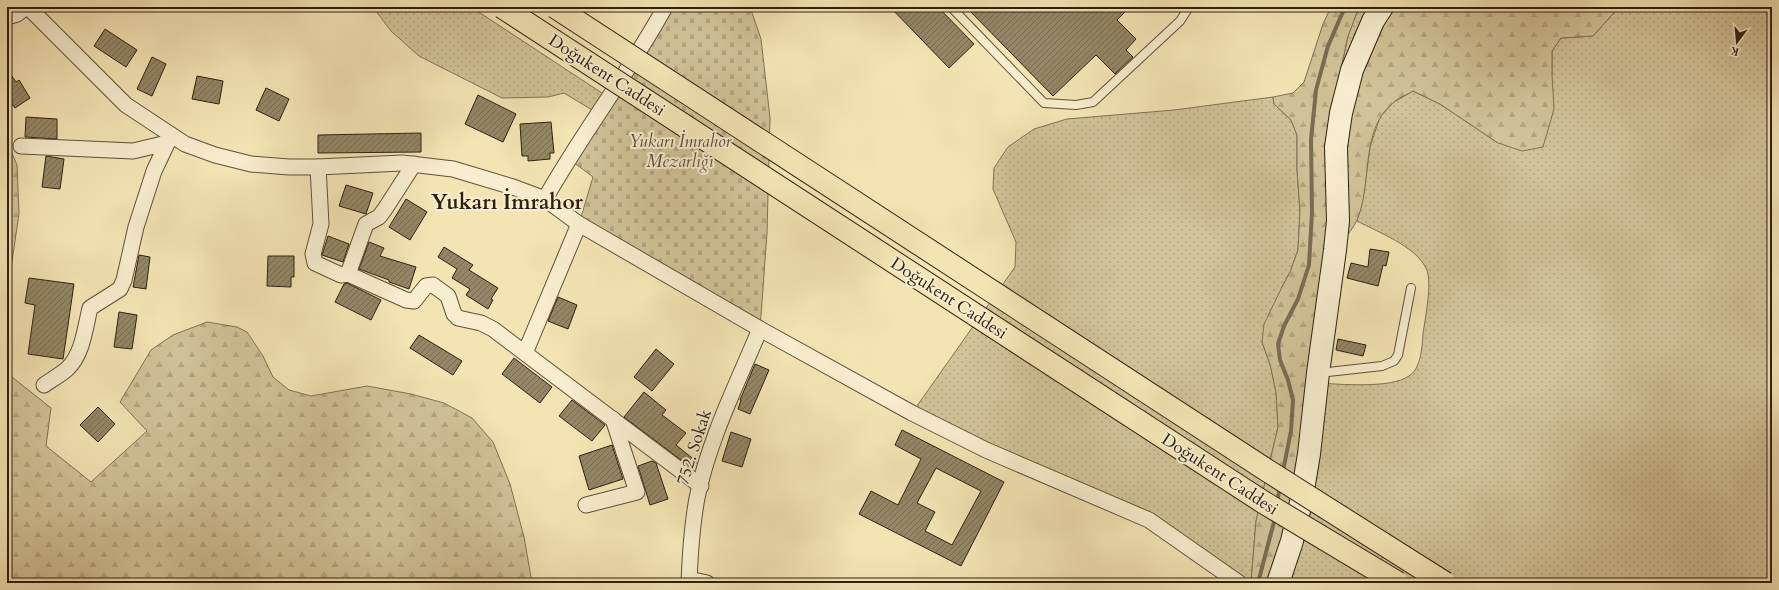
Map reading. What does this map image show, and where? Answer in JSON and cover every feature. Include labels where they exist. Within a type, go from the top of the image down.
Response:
[{"type":"main road","name":"Doğukent Caddesi","points":[[502,7],[1256,498],[1398,583]]},
{"type":"main road","name":"Doğukent Caddesi","points":[[555,7],[1268,472],[1445,583]]},
{"type":"street","points":[[7,17],[17,14],[27,7],[126,105],[169,139],[215,155],[251,164],[288,167],[402,163],[453,169],[513,187],[545,199],[579,224],[760,329],[912,413],[986,450],[1149,520],[1239,583]]},
{"type":"street","points":[[545,199],[568,158],[650,34],[665,7]]},
{"type":"street","points":[[1278,583],[1292,541],[1301,502],[1309,454],[1338,221],[1336,147],[1341,113],[1352,70],[1373,21],[1382,7]]},
{"type":"street","points":[[21,146],[133,151],[169,139]]},
{"type":"street","points":[[44,386],[67,369],[76,358],[80,349],[90,308],[120,289],[124,280],[136,226],[154,171],[169,139]]},
{"type":"street","points":[[348,274],[366,224],[379,217],[414,164]]},
{"type":"street","points":[[318,167],[321,224],[313,254],[315,263],[341,275],[348,274],[406,300],[414,301],[426,286],[434,285],[448,296],[454,314],[458,318],[481,322],[494,328],[701,486]]},
{"type":"street","points":[[525,353],[579,224]]},
{"type":"street","name":"752. Sokak","points":[[689,581],[697,498],[721,421],[760,329]]},
{"type":"street","points":[[586,506],[637,492],[613,419]]},
{"type":"street","points":[[689,581],[707,583]]},
{"type":"lane","points":[[951,7],[1044,102],[1076,105],[1093,102],[1180,21],[1189,7]]},
{"type":"lane","points":[[1318,373],[1382,366],[1394,361],[1398,355],[1411,288]]},
{"type":"green space","points":[[194,7],[258,7],[254,9],[215,11]]},
{"type":"green space","points":[[373,7],[471,7],[608,97],[597,113],[564,93],[548,97],[502,98],[419,56],[391,31]]},
{"type":"green space","name":"Yukarı İmrahor Mezarlığı","points":[[665,7],[750,7],[761,39],[770,118],[767,233],[760,329],[579,224],[593,177],[568,158]]},
{"type":"green space","points":[[1331,7],[1359,7],[1348,36],[1340,73],[1382,7],[1619,7],[1593,36],[1561,38],[1552,51],[1554,109],[1543,147],[1522,151],[1498,143],[1440,104],[1413,91],[1396,100],[1383,113],[1371,142],[1362,206],[1355,224],[1335,250],[1278,583],[1251,583],[1256,521],[1278,427],[1276,392],[1270,364],[1262,342],[1264,324],[1290,272],[1298,250],[1300,211],[1297,170],[1297,135],[1291,120],[1274,104],[1273,97],[1293,93],[1304,82],[1323,24]]},
{"type":"green space","points":[[1359,7],[1382,7],[1340,73],[1348,36]]},
{"type":"green space","points":[[1619,7],[1772,7],[1772,583],[1278,583],[1316,383],[1364,385],[1390,383],[1401,380],[1413,373],[1420,357],[1429,291],[1428,274],[1426,268],[1421,260],[1405,246],[1357,221],[1363,199],[1370,147],[1380,117],[1394,102],[1413,91],[1440,104],[1498,143],[1552,75],[1552,51],[1561,38],[1593,36]]},
{"type":"green space","points":[[1273,97],[1274,104],[1291,120],[1297,135],[1297,170],[1300,211],[1298,250],[1290,272],[1282,287],[1262,342],[1270,364],[1276,392],[1278,427],[1256,521],[1251,583],[1239,583],[1174,536],[912,413],[1015,267],[1016,242],[993,189],[994,168],[1008,147],[1034,129],[1067,119],[1174,110]]},
{"type":"green space","points":[[7,142],[17,165],[19,214],[7,295]]},
{"type":"green space","points":[[207,322],[237,327],[247,332],[263,356],[273,377],[289,390],[311,396],[367,386],[411,394],[444,403],[472,418],[493,442],[510,484],[524,537],[532,583],[7,583],[7,373],[51,408],[46,446],[91,482],[147,431],[120,402],[151,350],[173,335]]},
{"type":"building","points":[[890,7],[938,7],[974,44],[949,68]]},
{"type":"building","points":[[966,7],[1130,7],[1117,20],[1136,39],[1126,50],[1133,57],[1115,74],[1096,55],[1053,96]]},
{"type":"building","points":[[105,29],[137,50],[126,67],[94,46]]},
{"type":"building","points":[[152,57],[166,64],[152,96],[137,89]]},
{"type":"building","points":[[7,69],[16,82],[19,80],[30,98],[15,108],[7,96]]},
{"type":"building","points":[[197,76],[223,81],[219,104],[192,99]]},
{"type":"building","points":[[266,88],[289,99],[279,121],[256,110]]},
{"type":"building","points":[[478,95],[516,114],[503,142],[465,124]]},
{"type":"building","points":[[26,117],[57,119],[57,139],[25,137]]},
{"type":"building","points":[[551,122],[554,153],[550,153],[550,159],[528,161],[528,156],[522,156],[520,124]]},
{"type":"building","points":[[421,133],[421,152],[318,153],[318,135]]},
{"type":"building","points":[[46,156],[64,159],[60,189],[42,187]]},
{"type":"building","points":[[346,185],[373,193],[366,214],[339,206]]},
{"type":"building","points":[[406,199],[427,212],[410,240],[389,227]]},
{"type":"building","points":[[328,236],[349,244],[343,262],[322,255]]},
{"type":"building","points":[[369,242],[384,248],[380,256],[416,267],[409,289],[359,269]]},
{"type":"building","points":[[444,247],[473,265],[469,270],[498,288],[491,299],[493,300],[488,309],[466,295],[470,289],[452,278],[457,269],[438,257]]},
{"type":"building","points":[[1370,249],[1389,252],[1386,266],[1383,265],[1378,286],[1347,278],[1351,263],[1368,267]]},
{"type":"building","points":[[139,255],[150,257],[146,289],[133,287]]},
{"type":"building","points":[[268,256],[294,256],[294,277],[291,277],[291,287],[267,286]]},
{"type":"building","points":[[29,278],[74,284],[63,359],[28,354],[35,305],[25,303]]},
{"type":"building","points":[[347,283],[381,300],[371,320],[335,302],[344,284]]},
{"type":"building","points":[[558,297],[577,305],[568,329],[548,321]]},
{"type":"building","points":[[119,312],[137,315],[132,349],[114,347]]},
{"type":"building","points":[[419,335],[462,361],[453,375],[410,348]]},
{"type":"building","points":[[1338,339],[1366,345],[1363,356],[1336,350]]},
{"type":"building","points":[[656,349],[674,364],[652,391],[634,377]]},
{"type":"building","points":[[514,358],[552,387],[540,403],[502,374]]},
{"type":"building","points":[[755,364],[769,370],[750,414],[738,409],[740,400]]},
{"type":"building","points":[[644,392],[666,410],[662,415],[686,433],[676,445],[697,462],[693,469],[624,417]]},
{"type":"building","points":[[572,400],[605,425],[592,441],[559,416]]},
{"type":"building","points":[[98,407],[115,424],[98,442],[80,425]]},
{"type":"building","points":[[902,430],[1004,482],[961,566],[859,514],[871,491],[898,505],[921,459],[895,445]],"holes":[[[936,468],[981,491],[952,545],[925,531],[935,512],[917,503]]]},
{"type":"building","points":[[731,432],[751,439],[742,467],[722,461]]},
{"type":"building","points":[[612,445],[623,479],[589,490],[579,456]]},
{"type":"building","points":[[652,461],[656,463],[668,499],[650,505],[638,466]]},
{"type":"waterway","points":[[1283,471],[1291,431],[1293,400],[1288,380],[1280,360],[1278,344],[1284,326],[1298,299],[1309,265],[1312,212],[1311,140],[1316,90],[1328,46],[1345,7]]},
{"type":"waterway","points":[[1277,503],[1280,486]]},
{"type":"waterway","points":[[1258,583],[1275,518]]},
{"type":"district","name":"Yukarı İmrahor","points":[[507,202]]}]
